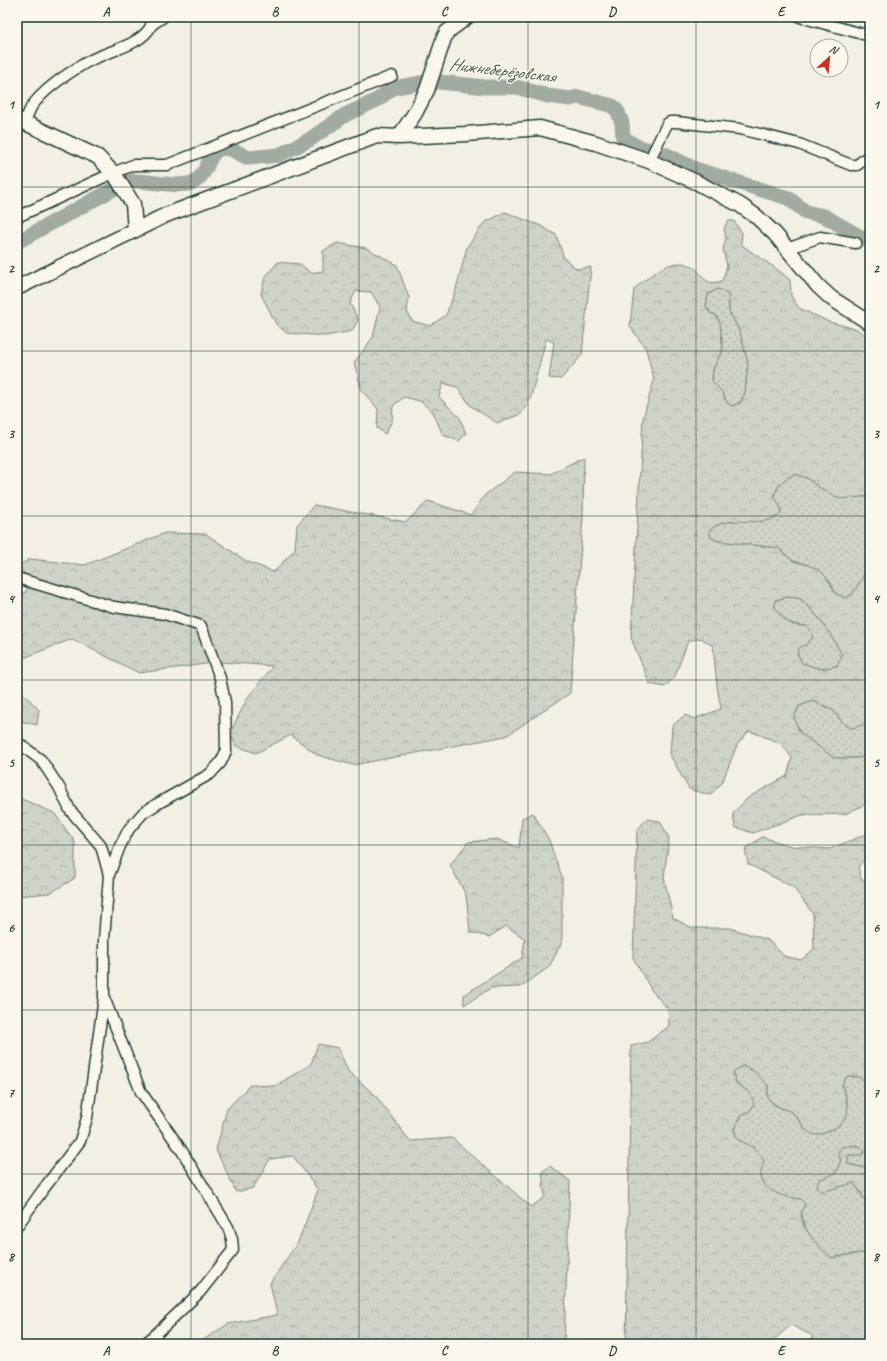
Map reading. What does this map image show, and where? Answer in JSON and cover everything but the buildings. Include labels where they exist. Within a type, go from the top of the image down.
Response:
[{"type":"street","points":[[135,230],[133,204],[113,173],[98,156],[21,121],[48,90],[68,75],[89,61],[140,38],[152,21],[164,17]]},
{"type":"street","points":[[399,137],[416,113],[427,90],[447,32],[468,17]]},
{"type":"street","points":[[800,17],[870,36]]},
{"type":"street","points":[[17,217],[133,165],[168,165],[392,76]]},
{"type":"street","points":[[649,161],[667,124],[670,122],[740,129],[799,144],[851,165],[857,165],[870,155]]},
{"type":"street","points":[[17,288],[166,215],[377,136],[399,137],[466,134],[540,128],[596,143],[649,161],[696,182],[740,205],[757,217],[775,234],[803,270],[831,298],[870,323]]},
{"type":"street","points":[[788,249],[820,237],[856,243]]},
{"type":"street","points":[[17,578],[114,607],[165,614],[201,626],[220,678],[225,702],[226,722],[226,751],[221,762],[210,774],[143,813],[129,829],[120,846],[109,875],[104,940],[104,998],[87,1118],[80,1141],[17,1226]]},
{"type":"street","points":[[17,742],[41,760],[59,788],[70,810],[101,846],[109,875]]},
{"type":"street","points":[[104,998],[141,1092],[182,1151],[228,1227],[232,1239],[233,1250],[200,1292],[144,1344]]},
{"type":"green space","points":[[505,212],[541,226],[556,235],[564,258],[577,269],[591,267],[582,355],[561,379],[549,378],[554,342],[546,339],[530,400],[521,414],[497,423],[471,406],[457,387],[443,383],[439,397],[460,418],[466,434],[459,441],[443,435],[433,412],[420,401],[404,397],[393,406],[392,421],[385,434],[377,428],[378,409],[362,391],[354,363],[373,337],[380,307],[371,292],[356,291],[350,303],[358,320],[352,331],[326,336],[287,333],[276,324],[261,294],[265,277],[278,262],[300,264],[311,273],[323,271],[323,251],[337,243],[366,248],[397,265],[409,298],[407,311],[412,321],[430,326],[446,315],[456,289],[467,247],[484,223]]},
{"type":"green space","points":[[728,221],[734,221],[742,233],[741,244],[790,280],[791,296],[799,308],[829,322],[856,329],[870,338],[870,496],[840,499],[820,488],[807,478],[795,474],[782,482],[777,488],[774,496],[780,506],[781,514],[773,519],[764,521],[725,522],[717,525],[709,531],[711,538],[718,541],[778,548],[793,561],[808,565],[821,571],[830,582],[835,593],[845,598],[852,595],[870,565],[869,719],[862,725],[851,728],[843,723],[833,710],[813,701],[799,706],[794,718],[800,733],[834,758],[860,758],[870,751],[870,802],[845,814],[802,815],[753,833],[735,827],[733,813],[749,797],[787,776],[792,758],[781,743],[749,731],[737,745],[722,783],[710,795],[689,789],[670,755],[672,726],[685,715],[694,719],[721,709],[713,646],[701,638],[688,641],[675,676],[665,687],[650,684],[631,638],[643,418],[654,380],[646,349],[630,326],[634,289],[661,269],[676,263],[683,263],[691,266],[707,281],[722,281],[727,266],[723,249],[726,238],[724,228]],"holes":[[[718,289],[729,296],[729,311],[740,332],[748,363],[745,393],[740,403],[732,406],[727,403],[722,392],[712,381],[713,369],[723,349],[720,323],[716,315],[710,313],[706,306],[708,294]],[[787,597],[798,598],[805,602],[824,625],[842,656],[837,666],[820,669],[802,663],[797,653],[799,648],[809,642],[812,633],[807,626],[792,624],[785,620],[775,608],[775,600]]]},
{"type":"green space","points":[[718,289],[729,296],[729,311],[740,332],[748,363],[745,393],[740,403],[732,406],[727,403],[722,392],[712,382],[713,369],[723,349],[720,323],[716,315],[710,313],[706,306],[708,294]]},
{"type":"green space","points":[[584,457],[583,517],[570,693],[506,736],[353,765],[317,755],[291,735],[256,753],[236,746],[230,733],[248,697],[273,666],[220,662],[139,673],[72,639],[26,657],[17,654],[17,594],[25,593],[31,581],[18,566],[30,559],[85,565],[165,533],[206,534],[246,561],[274,572],[295,549],[297,525],[314,505],[406,522],[428,501],[471,515],[485,495],[515,472],[550,474]]},
{"type":"green space","points":[[795,474],[807,478],[820,488],[862,497],[870,496],[870,565],[852,595],[845,598],[835,593],[830,582],[808,565],[793,561],[778,548],[718,541],[711,538],[709,531],[720,524],[741,520],[762,521],[780,506],[774,496],[779,485],[784,480]]},
{"type":"green space","points":[[787,597],[798,598],[805,602],[824,625],[842,656],[837,666],[820,669],[802,663],[797,653],[807,626],[796,625],[788,622],[775,608],[775,600]]},
{"type":"green space","points":[[17,687],[39,710],[37,725],[17,720]]},
{"type":"green space","points":[[813,701],[833,710],[843,723],[868,721],[870,716],[870,751],[860,758],[834,758],[800,733],[794,718],[799,706]]},
{"type":"green space","points":[[17,797],[54,813],[75,842],[75,878],[50,893],[17,896]]},
{"type":"green space","points":[[533,813],[548,838],[562,877],[562,942],[549,967],[521,987],[491,988],[464,1005],[464,995],[522,958],[525,939],[506,926],[489,937],[470,932],[466,895],[450,865],[468,842],[497,839],[519,848],[522,818]]},
{"type":"green space","points":[[646,819],[660,821],[669,838],[664,877],[673,918],[692,928],[730,928],[768,940],[784,956],[801,960],[814,949],[813,914],[793,887],[748,864],[745,849],[762,837],[791,846],[830,849],[870,831],[870,852],[858,867],[861,879],[870,884],[870,1089],[861,1078],[856,1076],[847,1076],[842,1084],[848,1110],[847,1115],[840,1125],[822,1134],[815,1135],[807,1131],[791,1112],[776,1105],[768,1098],[768,1085],[754,1071],[742,1066],[733,1072],[736,1083],[750,1093],[754,1104],[750,1111],[740,1116],[734,1129],[737,1139],[754,1148],[764,1161],[761,1177],[767,1187],[777,1194],[801,1199],[805,1204],[801,1213],[807,1231],[831,1258],[859,1253],[870,1254],[870,1344],[816,1344],[811,1335],[791,1325],[769,1344],[626,1344],[631,1046],[648,1042],[669,1026],[668,1009],[652,991],[633,958],[637,831]]},
{"type":"green space","points":[[318,1044],[338,1048],[348,1071],[375,1095],[410,1141],[452,1138],[531,1207],[545,1197],[542,1172],[550,1166],[570,1181],[564,1344],[197,1344],[228,1324],[277,1315],[270,1283],[298,1242],[318,1190],[293,1156],[270,1159],[253,1188],[236,1192],[216,1150],[227,1109],[250,1085],[275,1086],[311,1064]]},
{"type":"green space","points":[[742,1066],[754,1071],[768,1085],[768,1098],[774,1105],[792,1112],[805,1129],[848,1105],[842,1084],[847,1076],[859,1077],[868,1085],[870,1089],[870,1169],[847,1164],[848,1155],[862,1155],[865,1150],[857,1145],[841,1160],[836,1173],[819,1180],[853,1183],[870,1206],[870,1254],[859,1253],[831,1258],[817,1245],[808,1233],[801,1209],[801,1199],[773,1193],[763,1183],[759,1173],[754,1148],[737,1139],[734,1129],[740,1115],[750,1111],[750,1093],[736,1083],[733,1072]]},
{"type":"green space","points":[[857,1145],[865,1150],[862,1155],[849,1155],[847,1164],[870,1169],[870,1206],[853,1183],[822,1192],[816,1187],[819,1180],[836,1173],[841,1160],[838,1153],[842,1147]]},
{"type":"waterway","name":"Нижнеберёзовская","points":[[17,242],[128,181],[174,185],[191,183],[200,177],[213,154],[220,148],[231,149],[248,158],[279,155],[309,140],[345,115],[377,100],[393,88],[430,81],[485,87],[516,87],[548,96],[570,99],[578,97],[613,106],[618,112],[622,123],[623,138],[636,146],[667,155],[695,169],[788,198],[806,212],[824,216],[870,241]]}]
